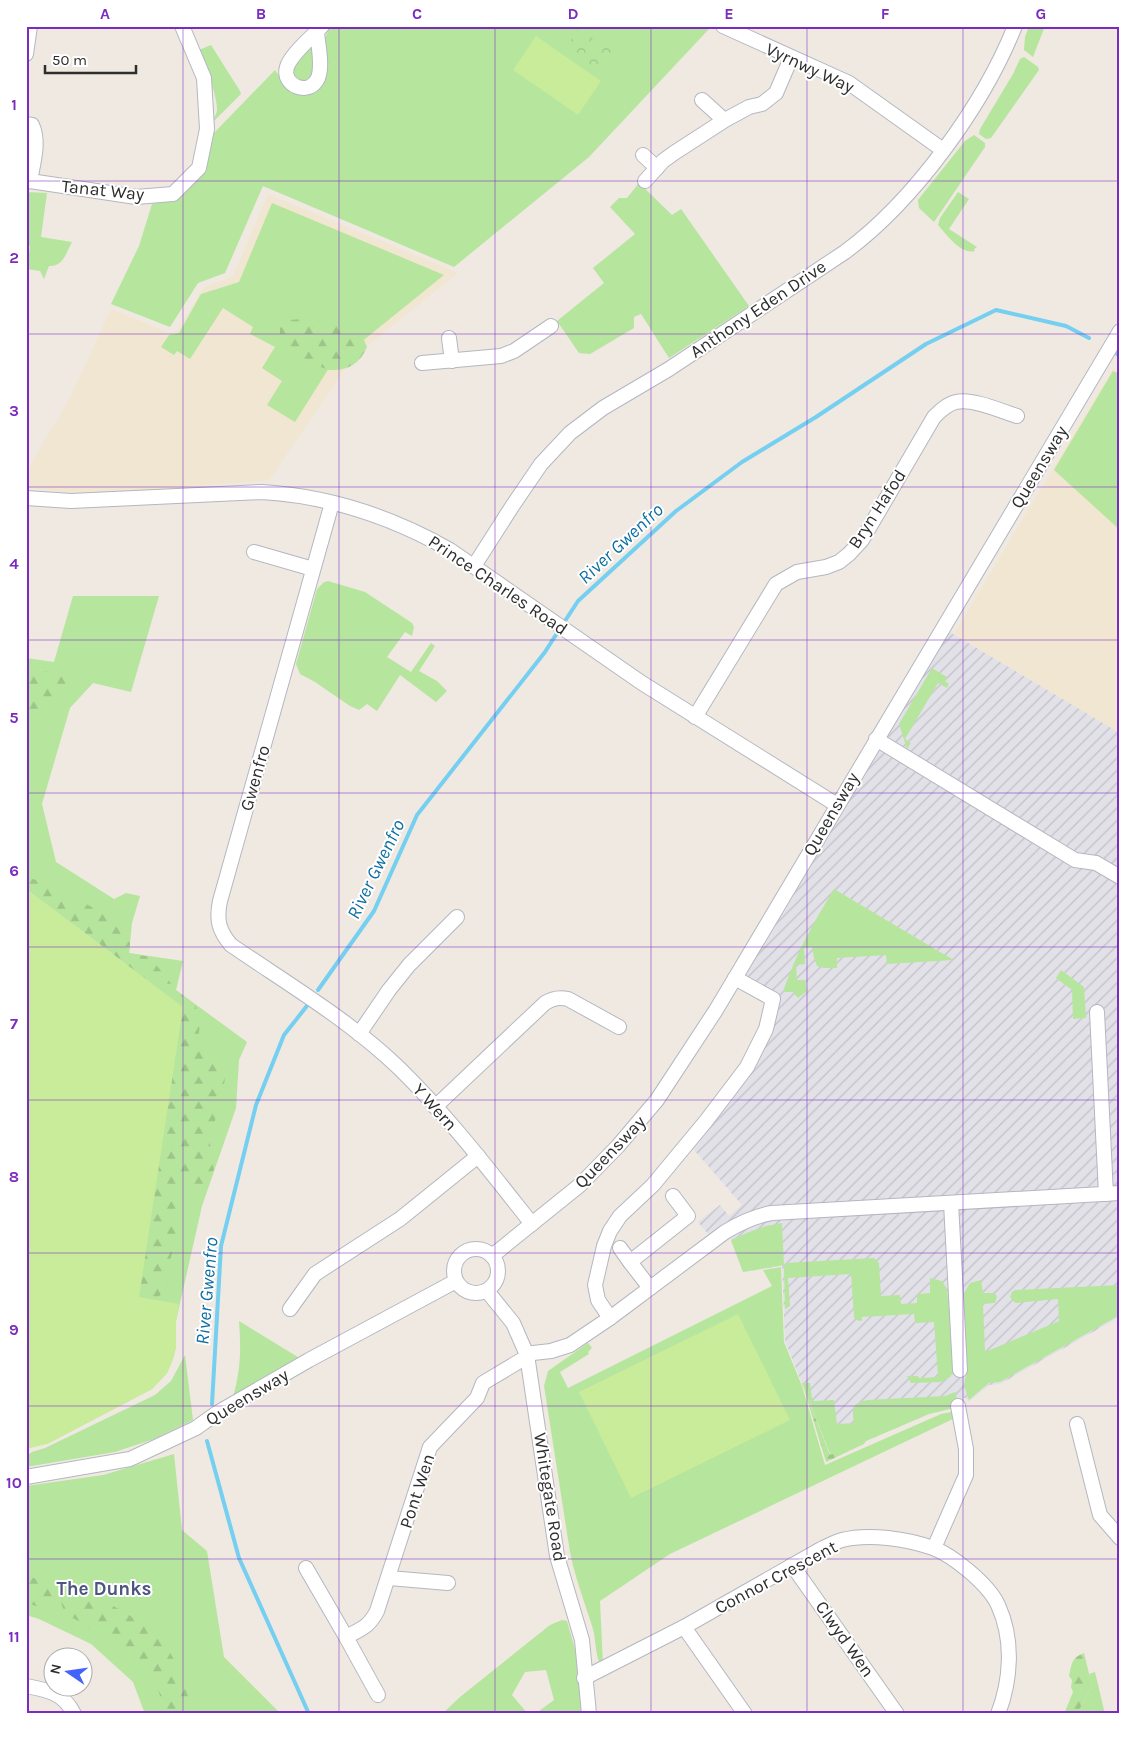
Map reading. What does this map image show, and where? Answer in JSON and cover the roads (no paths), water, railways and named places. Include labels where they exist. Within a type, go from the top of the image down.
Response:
[{"type":"street","points":[[26,54],[30,26]]},
{"type":"street","name":"Tanat Way","points":[[28,182],[136,197],[173,194],[199,168],[207,129],[204,78],[182,26]]},
{"type":"street","name":"Vyrnwy Way","points":[[723,26],[849,83],[942,150]]},
{"type":"street","name":"Anthony Eden Drive","points":[[474,566],[532,477],[570,433],[603,408],[669,369],[856,244],[900,202],[942,150],[990,80],[1015,26]]},
{"type":"street","points":[[645,181],[674,153],[724,120],[749,107],[762,104],[776,93],[791,58]]},
{"type":"street","points":[[702,100],[724,120]]},
{"type":"street","points":[[26,124],[32,125],[36,133],[35,151],[28,182]]},
{"type":"street","points":[[643,155],[657,168]]},
{"type":"street","points":[[422,363],[501,356],[514,351],[551,326]]},
{"type":"street","name":"Queensway","points":[[492,1256],[580,1185],[646,1115],[663,1092],[735,978],[836,805],[927,657],[1120,331]]},
{"type":"street","points":[[449,338],[452,361]]},
{"type":"street","name":"Bryn Hafod","points":[[695,716],[776,584],[797,572],[826,567],[839,562],[862,540],[934,417],[941,410],[957,402],[967,401],[1017,416]]},
{"type":"street","name":"Prince Charles Road","points":[[26,498],[71,501],[262,492],[288,494],[364,512],[420,533],[474,566],[642,684],[836,805]]},
{"type":"street","name":"Gwenfro","points":[[322,1006],[231,945],[218,926],[218,914],[332,503]]},
{"type":"street","points":[[254,552],[313,568]]},
{"type":"street","points":[[876,739],[1075,860],[1096,863],[1120,877]]},
{"type":"street","points":[[359,1034],[389,990],[409,965],[457,917]]},
{"type":"street","points":[[610,1318],[598,1300],[595,1285],[604,1246],[610,1231],[620,1216],[653,1185],[712,1114],[747,1067],[766,1029],[773,999],[735,978]]},
{"type":"street","points":[[435,1107],[545,1003],[553,999],[560,997],[568,999],[619,1028]]},
{"type":"street","name":"Y Wern","points":[[322,1006],[359,1034],[399,1069],[478,1156],[532,1224]]},
{"type":"street","points":[[1097,1012],[1113,1193]]},
{"type":"street","points":[[290,1310],[315,1274],[400,1219],[478,1156]]},
{"type":"street","name":"Pont Wen","points":[[346,1637],[372,1622],[377,1611],[430,1447],[478,1398],[483,1383],[527,1355],[570,1345],[610,1318],[725,1232],[759,1215],[1113,1193]]},
{"type":"street","points":[[630,1262],[688,1216],[673,1196]]},
{"type":"street","points":[[951,1203],[960,1370]]},
{"type":"street","points":[[620,1248],[650,1288]]},
{"type":"street","points":[[479,1250],[492,1256],[498,1274],[487,1291],[480,1293],[466,1291],[456,1281],[454,1268],[460,1255],[479,1250]]},
{"type":"street","name":"Queensway","points":[[26,1477],[130,1459],[196,1428],[217,1413],[309,1360],[456,1281]]},
{"type":"street","name":"Whitegate Road","points":[[487,1291],[513,1323],[527,1355],[557,1556],[582,1640],[588,1714]]},
{"type":"street","points":[[934,1548],[966,1475],[966,1449],[958,1406]]},
{"type":"street","points":[[1077,1424],[1100,1515],[1120,1538]]},
{"type":"street","name":"Connor Crescent","points":[[584,1678],[684,1627],[821,1549],[842,1540],[863,1537],[888,1538],[934,1548],[962,1566],[982,1584],[998,1605],[1006,1634],[1010,1667],[998,1714]]},
{"type":"street","name":"Clwyd Wen","points":[[792,1565],[897,1714]]},
{"type":"street","points":[[306,1568],[378,1695]]},
{"type":"street","points":[[389,1578],[448,1583]]},
{"type":"street","points":[[684,1627],[745,1714]]},
{"type":"street","points":[[26,1686],[58,1694],[70,1706],[74,1714]]},
{"type":"waterway","name":"River Gwenfro","points":[[563,624],[578,601],[676,511],[742,462],[816,417],[926,344],[996,310],[1066,326],[1089,338]]},
{"type":"waterway","name":"River Gwenfro","points":[[318,990],[374,911],[417,815],[545,652],[559,630]]},
{"type":"waterway","name":"River Gwenfro","points":[[212,1404],[221,1246],[256,1105],[284,1035],[310,1002]]},
{"type":"waterway","name":"River Gwenfro","points":[[207,1441],[239,1558],[309,1714]]},
{"type":"district","name":"The Dunks","points":[[104,1588]]}]
